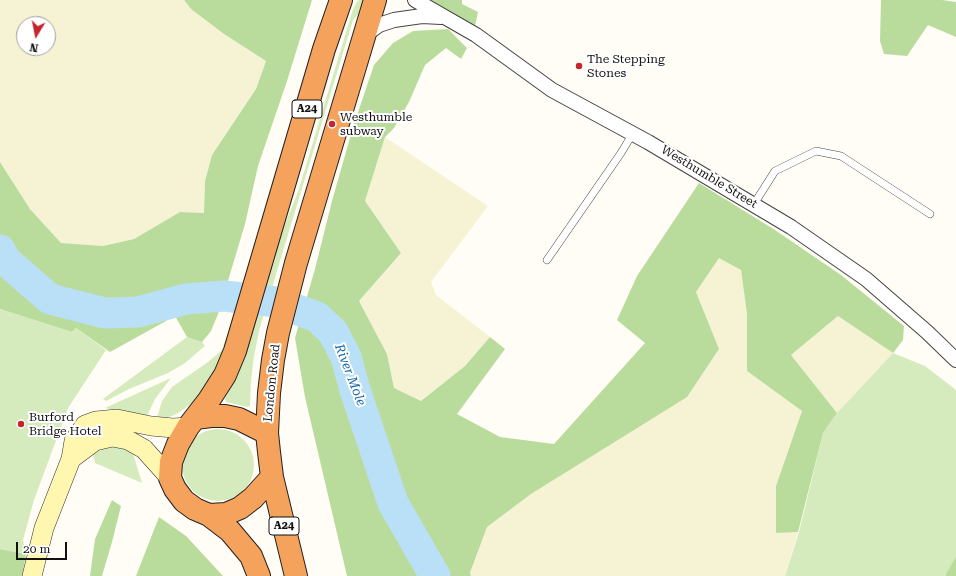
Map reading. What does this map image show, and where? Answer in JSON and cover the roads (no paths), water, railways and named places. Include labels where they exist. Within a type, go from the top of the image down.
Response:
[{"type":"highway","name":"A24","points":[[365,35],[375,0]]},
{"type":"highway","name":"A24","points":[[192,423],[225,375],[235,351],[324,49],[343,2]]},
{"type":"highway","name":"London Road","points":[[267,433],[269,393],[278,333],[296,263],[365,35]]},
{"type":"highway","points":[[209,515],[226,514],[240,508],[253,498],[272,477],[267,433],[238,420],[224,416],[211,416],[192,423],[178,444],[171,462],[170,478],[175,489],[184,501],[195,509],[209,515],[230,531],[251,556],[259,576]]},
{"type":"highway","name":"A24","points":[[272,477],[296,576]]},
{"type":"main road","points":[[32,576],[44,528],[71,459],[74,441],[85,426],[96,421],[117,419],[151,426],[173,428],[192,423]]},
{"type":"main road","points":[[71,459],[95,441],[112,437],[128,440],[144,449],[170,478]]},
{"type":"street","name":"Westhumble Street","points":[[415,0],[476,35],[552,90],[633,133],[791,227],[866,279],[927,332],[956,360]]},
{"type":"street","name":"Westhumble Street","points":[[365,35],[379,25],[394,20],[422,16],[445,18]]},
{"type":"lane","points":[[547,260],[621,153],[633,133]]},
{"type":"lane","points":[[754,204],[775,171],[816,151],[841,156],[930,214]]},
{"type":"waterway","name":"River Mole","points":[[0,250],[5,260],[50,299],[105,313],[138,312],[186,299],[225,296],[276,302],[317,317],[333,332],[346,357],[355,390],[393,503],[435,576]]},
{"type":"place","name":"The Stepping Stones","points":[[579,66]]},
{"type":"place","name":"Westhumble subway","points":[[332,124]]},
{"type":"place","name":"Burford Bridge Hotel","points":[[21,424]]}]
